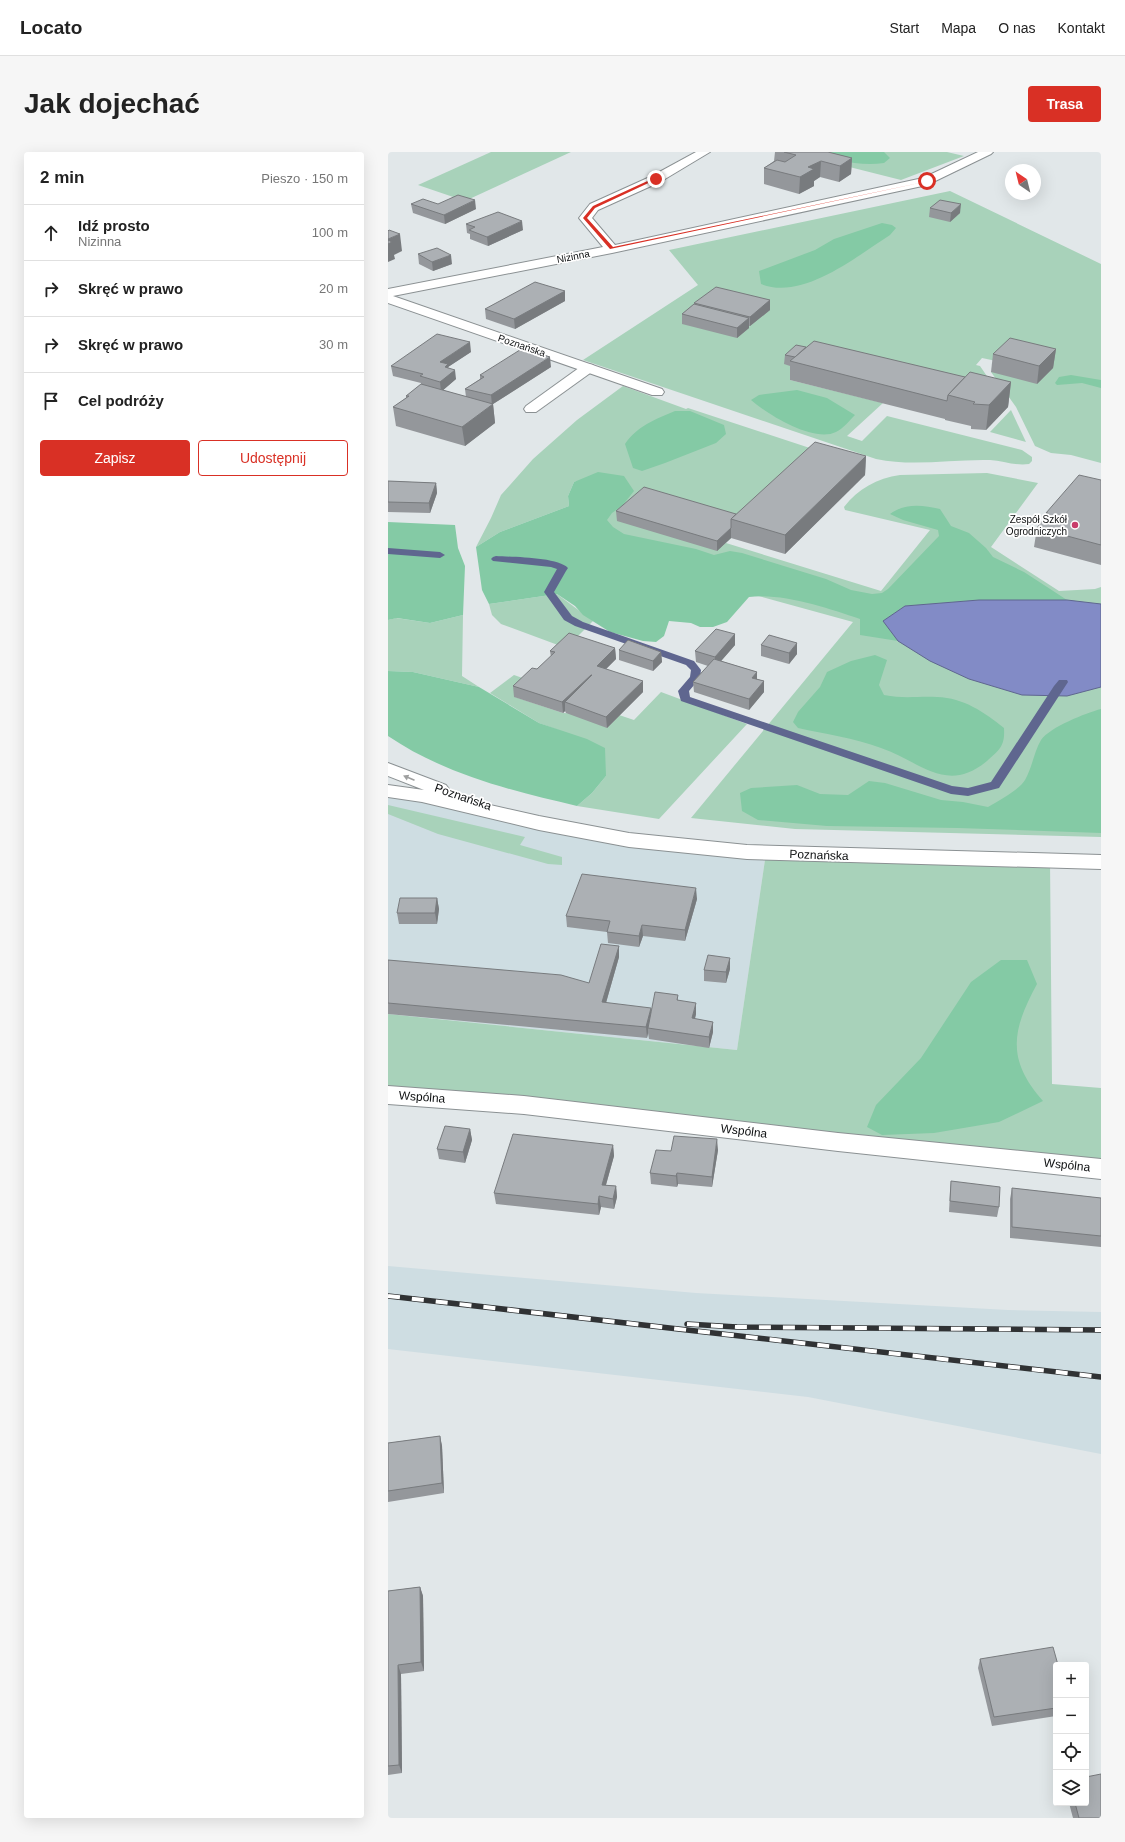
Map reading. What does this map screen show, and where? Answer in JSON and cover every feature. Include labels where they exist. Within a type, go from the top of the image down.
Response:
[{"type":"street","points":[[612,249],[585,218],[594,207],[656,179],[704,152]]},
{"type":"street","name":"Nizinna","points":[[388,293],[612,249],[927,181],[987,152]]},
{"type":"street","name":"Poznańska","points":[[388,299],[657,392]]},
{"type":"street","points":[[531,409],[588,368]]},
{"type":"street","name":"Poznańska","points":[[388,769],[421,783],[539,823]]},
{"type":"street","name":"Poznańska","points":[[388,791],[422,796],[539,823],[629,840],[747,852],[1101,862]]},
{"type":"street","name":"Wspólna","points":[[388,1095],[524,1105],[838,1142],[1101,1168]]},
{"type":"shaded area","points":[[388,791],[539,823],[766,853],[737,1050],[388,1014]]},
{"type":"shaded area","points":[[388,1266],[696,1293],[1008,1310],[1101,1312],[1101,1454],[808,1397],[388,1349]]},
{"type":"green space","points":[[491,152],[571,152],[465,201],[418,185]]},
{"type":"green space","points":[[790,152],[947,152],[964,156],[901,180]]},
{"type":"green space","points":[[810,152],[884,152],[890,158],[884,163],[865,164],[837,160]]},
{"type":"green space","points":[[950,191],[1101,264],[1101,463],[1071,455],[1051,453],[1035,446],[1016,407],[991,372],[1001,362],[982,358],[976,365],[980,366],[1008,407],[785,364],[802,369],[790,380],[883,403],[847,436],[862,441],[887,416],[1022,450],[1032,457],[1032,461],[1029,464],[1014,464],[990,460],[918,463],[876,459],[583,360],[698,285],[669,250]]},
{"type":"green space","points":[[882,223],[892,225],[896,228],[890,235],[829,274],[812,282],[794,286],[777,288],[761,284],[759,271],[815,250],[834,239]]},
{"type":"green space","points":[[1071,375],[1101,380],[1101,388],[1082,383],[1057,385],[1055,383],[1059,377]]},
{"type":"green space","points":[[623,386],[686,409],[688,408],[825,453],[717,551],[726,543],[881,591],[930,530],[845,510],[844,507],[849,501],[869,485],[892,476],[900,475],[987,473],[1038,483],[991,547],[1059,591],[1095,589],[1101,587],[1101,837],[795,829],[691,818],[853,622],[592,550],[610,474],[574,482],[568,496],[569,506],[500,532],[476,547],[501,495],[533,459],[577,420]]},
{"type":"green space","points":[[797,390],[827,398],[855,415],[839,431],[827,434],[816,434],[804,431],[780,420],[751,400],[759,395]]},
{"type":"green space","points":[[1011,410],[1026,442],[990,432]]},
{"type":"green space","points":[[675,411],[690,411],[724,425],[726,434],[716,443],[665,463],[642,471],[633,468],[625,444],[635,432],[641,428],[654,420]]},
{"type":"green space","points":[[598,472],[624,476],[634,491],[622,506],[612,513],[607,520],[613,527],[624,534],[696,549],[714,555],[730,551],[742,553],[826,579],[851,590],[872,594],[882,593],[888,589],[939,536],[938,530],[903,520],[890,514],[902,508],[914,506],[940,509],[951,526],[969,533],[986,548],[993,557],[1024,572],[1067,600],[979,600],[905,606],[883,621],[898,641],[860,635],[860,619],[805,602],[776,597],[749,597],[727,622],[713,627],[700,627],[691,623],[669,621],[664,636],[656,642],[643,641],[610,632],[583,615],[575,606],[557,594],[489,604],[482,590],[476,547],[500,532],[569,506],[568,496],[574,482]]},
{"type":"green space","points":[[388,522],[455,525],[458,548],[465,566],[463,615],[430,623],[397,618],[388,620]]},
{"type":"green space","points":[[557,594],[593,621],[566,648],[501,624],[492,615],[489,604]]},
{"type":"green space","points":[[463,615],[462,676],[479,687],[413,672],[388,671],[388,620],[396,618],[430,623]]},
{"type":"green space","points":[[875,655],[887,660],[879,685],[884,695],[898,697],[947,698],[965,703],[981,711],[1004,728],[1004,739],[1001,747],[987,761],[972,771],[959,775],[946,775],[933,772],[881,748],[850,739],[798,728],[793,722],[798,712],[820,687],[827,672],[851,661]]},
{"type":"green space","points":[[388,671],[413,672],[479,687],[539,723],[587,739],[605,748],[606,776],[592,793],[577,806],[479,780],[432,761],[388,736]]},
{"type":"green space","points":[[514,675],[531,681],[515,697],[563,713],[619,715],[634,720],[661,692],[747,724],[659,819],[577,806],[592,793],[606,776],[561,731],[539,723],[490,693]]},
{"type":"green space","points":[[1101,709],[1101,833],[958,828],[827,826],[758,820],[742,811],[740,793],[751,788],[797,785],[820,794],[848,795],[869,781],[885,783],[941,800],[963,802],[988,807],[1008,795],[1022,784],[1041,740],[1046,735],[1069,721]]},
{"type":"green space","points":[[388,805],[525,837],[520,845],[562,857],[562,865],[548,864],[438,834],[388,814]]},
{"type":"green space","points":[[766,853],[1050,860],[1052,1084],[1101,1088],[1101,1169],[388,1095],[388,1014],[737,1050]]},
{"type":"green space","points":[[1001,960],[1027,960],[1037,984],[1022,1016],[1018,1030],[1017,1044],[1018,1058],[1023,1071],[1031,1086],[1043,1101],[999,1122],[934,1133],[882,1135],[867,1127],[876,1105],[921,1058],[971,982]]},
{"type":"water","points":[[979,600],[1067,600],[1101,604],[1101,687],[1067,696],[1022,695],[969,679],[930,661],[898,641],[883,621],[905,606]]},
{"type":"building","points":[[784,152],[828,152],[852,158],[840,166],[821,161],[808,167],[814,169],[800,177],[764,168],[777,160],[785,162],[796,155]]},
{"type":"building","points":[[458,195],[475,200],[444,215],[411,204],[423,199],[438,204]]},
{"type":"building","points":[[940,200],[961,204],[951,213],[930,208]]},
{"type":"building","points":[[498,212],[522,221],[487,237],[469,230],[475,227],[466,224]]},
{"type":"building","points":[[389,230],[400,234],[388,239]]},
{"type":"building","points":[[437,248],[451,255],[432,262],[418,254]]},
{"type":"building","points":[[535,282],[565,291],[514,319],[485,309]]},
{"type":"building","points":[[716,287],[770,300],[750,317],[694,303]]},
{"type":"building","points":[[694,304],[749,318],[737,328],[682,314]]},
{"type":"building","points":[[437,334],[470,342],[440,362],[448,364],[445,367],[455,370],[440,382],[420,376],[423,374],[391,366]]},
{"type":"building","points":[[1010,338],[1056,349],[1039,366],[993,354]]},
{"type":"building","points":[[814,341],[965,377],[948,395],[947,401],[790,361]]},
{"type":"building","points":[[796,345],[806,347],[795,357],[785,355]]},
{"type":"building","points":[[523,348],[550,357],[491,395],[465,389],[484,377],[480,375]]},
{"type":"building","points":[[970,372],[1011,382],[989,405],[973,404],[975,402],[948,395]]},
{"type":"building","points":[[421,384],[493,404],[462,427],[393,407],[409,396],[406,396]]},
{"type":"building","points":[[815,442],[866,456],[785,535],[731,519]]},
{"type":"building","points":[[1079,475],[1101,480],[1101,545],[1037,528],[1048,513],[1046,513]]},
{"type":"building","points":[[388,481],[436,483],[429,503],[388,502]]},
{"type":"building","points":[[644,487],[736,514],[731,519],[731,528],[717,541],[616,511]]},
{"type":"building","points":[[716,629],[735,634],[715,657],[695,651]]},
{"type":"building","points":[[569,633],[615,648],[597,666],[643,681],[606,717],[565,702],[592,675],[562,702],[513,686],[532,668],[537,669],[555,652],[550,651]]},
{"type":"building","points":[[769,635],[797,643],[789,653],[761,645]]},
{"type":"building","points":[[628,640],[661,652],[653,661],[619,650]]},
{"type":"building","points":[[714,659],[757,672],[752,678],[764,681],[749,699],[693,682]]},
{"type":"building","points":[[582,874],[696,888],[685,930],[642,925],[639,936],[607,932],[610,921],[566,916]]},
{"type":"building","points":[[400,898],[437,898],[435,913],[397,913]]},
{"type":"building","points":[[601,944],[619,946],[602,1002],[651,1008],[646,1027],[388,1003],[388,960],[561,975],[589,983]]},
{"type":"building","points":[[708,955],[730,958],[726,972],[704,970]]},
{"type":"building","points":[[655,992],[678,995],[677,1000],[696,1003],[692,1018],[713,1022],[709,1037],[648,1028]]},
{"type":"building","points":[[445,1126],[470,1129],[463,1152],[437,1149]]},
{"type":"building","points":[[513,1134],[613,1145],[602,1185],[616,1186],[613,1199],[599,1196],[598,1204],[494,1193]]},
{"type":"building","points":[[674,1136],[717,1139],[712,1177],[677,1173],[676,1176],[650,1173],[656,1150],[671,1151]]},
{"type":"building","points":[[951,1181],[1000,1187],[999,1207],[950,1201]]},
{"type":"building","points":[[1012,1188],[1101,1198],[1101,1236],[1012,1227]]},
{"type":"building","points":[[440,1436],[442,1483],[388,1491],[388,1443]]},
{"type":"building","points":[[420,1587],[421,1662],[398,1665],[399,1765],[388,1766],[388,1591]]},
{"type":"building","points":[[1053,1647],[1057,1662],[1053,1662],[1053,1708],[994,1717],[980,1659]]},
{"type":"building","points":[[1101,1774],[1101,1818],[1079,1818],[1076,1806],[1089,1806],[1089,1776]]},
{"type":"waterway","points":[[388,551],[440,555]]},
{"type":"waterway","points":[[496,559],[552,564],[563,568],[549,592],[568,618],[579,624],[690,663],[696,670],[695,678],[683,691],[685,699],[951,790],[968,792],[995,785],[1063,682]]},
{"type":"railway","points":[[388,1296],[1101,1377]]},
{"type":"railway","points":[[687,1324],[737,1327],[1101,1330]]},
{"type":"place","name":"Zespół Szkół Ogrodniczych","points":[[1075,525]]},
{"type":"route","points":[[656,179],[613,197],[594,207],[585,218],[609,243],[612,249],[927,181]]}]
